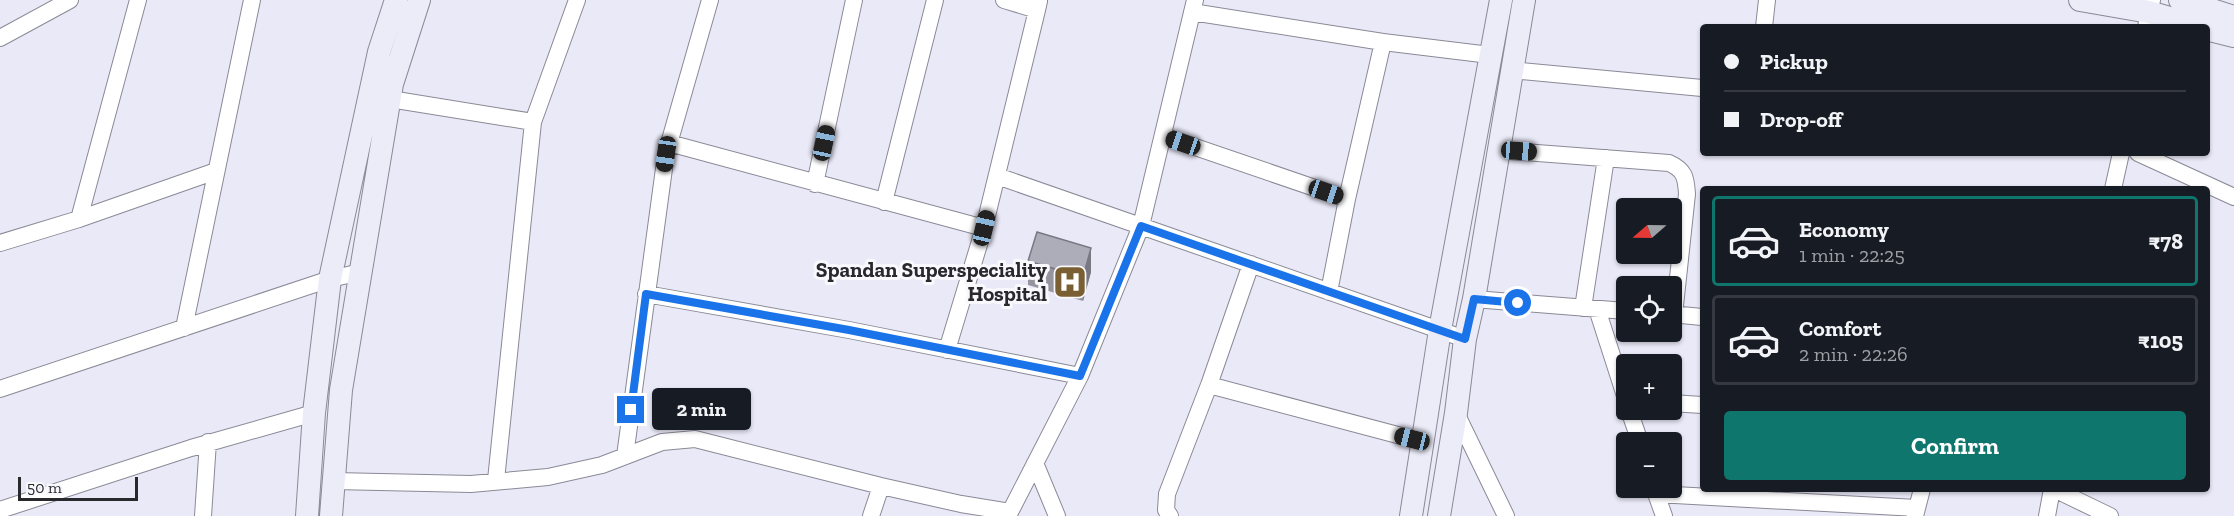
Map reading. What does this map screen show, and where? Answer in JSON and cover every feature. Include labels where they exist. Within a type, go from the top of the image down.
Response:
[{"type":"street","points":[[0,38],[70,0]]},
{"type":"street","points":[[80,219],[138,0]]},
{"type":"street","points":[[184,328],[252,0]]},
{"type":"street","points":[[307,516],[314,413],[330,279],[379,52],[396,0]]},
{"type":"street","points":[[331,516],[341,390],[392,84],[419,0]]},
{"type":"street","points":[[496,480],[533,122],[577,0]]},
{"type":"street","points":[[626,456],[646,294],[669,143],[710,0]]},
{"type":"street","points":[[815,184],[854,0]]},
{"type":"street","points":[[884,202],[935,0]]},
{"type":"street","points":[[947,350],[984,228],[1038,5],[1004,0]]},
{"type":"street","points":[[1411,516],[1440,330],[1502,0]]},
{"type":"street","points":[[1439,516],[1456,413],[1465,339],[1474,299],[1497,150],[1524,0]]},
{"type":"street","points":[[1764,24],[1767,0]]},
{"type":"street","points":[[2080,0],[2149,13],[2190,24]]},
{"type":"street","points":[[2180,0],[2234,17]]},
{"type":"street","points":[[334,481],[471,484],[548,477],[602,465],[662,442],[695,440],[881,486],[1009,514],[1080,376],[1141,226],[1194,6],[1383,42],[1490,55]]},
{"type":"street","points":[[2210,29],[2234,36]]},
{"type":"street","points":[[1329,292],[1347,199],[1383,42]]},
{"type":"street","points":[[1511,70],[1700,88]]},
{"type":"street","points":[[390,99],[533,122]]},
{"type":"street","points":[[1162,136],[1347,199]]},
{"type":"street","points":[[669,143],[984,228]]},
{"type":"street","points":[[1497,150],[1669,163],[1679,168],[1686,181],[1687,194],[1677,276]]},
{"type":"street","points":[[2114,186],[2120,156]]},
{"type":"street","points":[[2145,156],[2234,197]]},
{"type":"street","points":[[1606,158],[1590,308],[1616,374]]},
{"type":"street","points":[[0,243],[80,219],[216,171]]},
{"type":"street","points":[[997,176],[1465,339]]},
{"type":"street","points":[[1170,516],[1166,510],[1167,494],[1209,385],[1251,264]]},
{"type":"street","points":[[0,389],[330,279],[361,272]]},
{"type":"street","points":[[646,294],[1080,376]]},
{"type":"street","points":[[1474,299],[1616,310]]},
{"type":"street","points":[[1682,315],[1700,317]]},
{"type":"street","points":[[1209,385],[1424,442]]},
{"type":"street","points":[[1682,404],[1700,405]]},
{"type":"street","points":[[0,510],[208,442],[314,413]]},
{"type":"street","points":[[1456,413],[1506,516]]},
{"type":"street","points":[[203,516],[208,442]]},
{"type":"street","points":[[1035,464],[1057,516]]},
{"type":"street","points":[[871,516],[881,486]]},
{"type":"street","points":[[1682,493],[1916,512],[1921,492]]},
{"type":"street","points":[[2047,516],[2052,492]]},
{"type":"street","points":[[2059,492],[2110,516]]},
{"type":"street","points":[[1658,498],[1664,516]]},
{"type":"building","points":[[1037,232],[1091,248],[1083,277],[1028,261]]},
{"type":"place","name":"Spandan Superspeciality Hospital","points":[[1070,282]]},
{"type":"route","points":[[631,410],[646,294],[849,330],[1080,376],[1141,226],[1465,339],[1474,299],[1518,303]]}]
